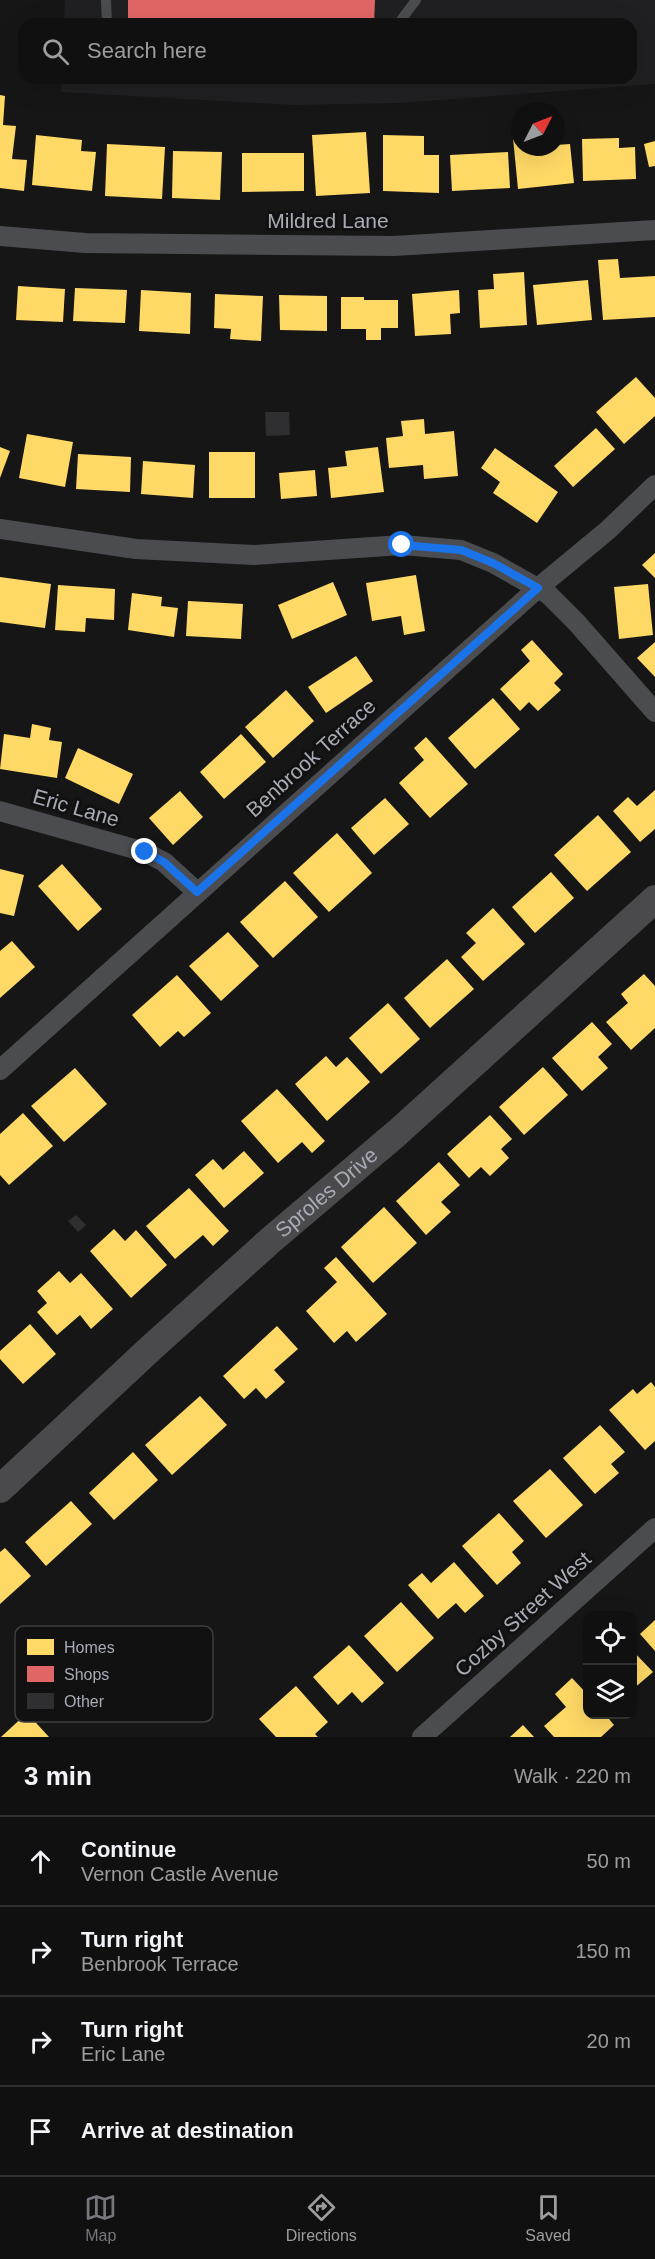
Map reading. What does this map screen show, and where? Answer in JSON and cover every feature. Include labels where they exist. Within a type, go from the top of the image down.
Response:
[{"type":"street","name":"Mildred Lane","points":[[0,236],[86,243],[394,246],[655,230]]},
{"type":"street","name":"Benbrook Terrace","points":[[0,1070],[538,588],[608,530],[655,485]]},
{"type":"street","points":[[0,530],[136,549],[243,555],[402,545],[461,550],[493,563],[548,594],[577,623],[655,712]]},
{"type":"street","name":"Eric Lane","points":[[0,811],[145,852],[164,862],[197,892]]},
{"type":"street","name":"Sproles Drive","points":[[0,1489],[203,1301],[397,1133],[655,898]]},
{"type":"street","name":"Cozby Street West","points":[[422,1737],[655,1528]]},
{"type":"lane","points":[[106,0],[107,18]]},
{"type":"lane","points":[[403,18],[417,0]]},
{"type":"shaded area","points":[[65,0],[655,0],[655,84],[400,103],[294,105],[61,92],[62,84],[637,84],[637,18],[64,18]]},
{"type":"building: Homes","points":[[0,95],[5,96],[3,125],[16,126],[12,159],[27,160],[24,191],[0,188]]},
{"type":"building: Homes","points":[[366,132],[370,193],[316,196],[312,135]]},
{"type":"building: Homes","points":[[36,135],[82,140],[81,151],[96,152],[92,191],[32,185]]},
{"type":"building: Homes","points":[[383,135],[424,136],[424,155],[439,155],[439,193],[383,191]]},
{"type":"building: Homes","points":[[619,138],[619,148],[635,147],[636,179],[583,181],[582,139]]},
{"type":"building: Homes","points":[[655,141],[655,166],[649,167],[644,144]]},
{"type":"building: Homes","points":[[107,144],[165,147],[162,199],[105,196]]},
{"type":"building: Homes","points":[[565,144],[570,144],[574,183],[518,189],[515,156],[565,156]]},
{"type":"building: Homes","points":[[173,151],[222,152],[220,200],[172,198]]},
{"type":"building: Homes","points":[[508,152],[510,188],[452,191],[450,155]]},
{"type":"building: Homes","points":[[242,153],[304,153],[304,191],[242,192]]},
{"type":"building: Homes","points":[[618,259],[620,278],[655,276],[655,317],[603,320],[598,260]]},
{"type":"building: Homes","points":[[524,272],[527,325],[480,328],[478,290],[494,289],[493,274]]},
{"type":"building: Homes","points":[[588,280],[592,320],[537,325],[533,285]]},
{"type":"building: Homes","points":[[18,286],[65,289],[63,322],[16,320]]},
{"type":"building: Homes","points":[[75,288],[127,290],[125,323],[73,321]]},
{"type":"building: Homes","points":[[141,290],[191,293],[190,334],[139,331]]},
{"type":"building: Homes","points":[[459,290],[460,313],[450,314],[451,334],[415,336],[412,294]]},
{"type":"building: Homes","points":[[215,294],[263,296],[261,341],[230,339],[231,329],[214,328]]},
{"type":"building: Homes","points":[[279,295],[327,296],[327,331],[280,330]]},
{"type":"building: Homes","points":[[341,297],[398,300],[398,328],[381,328],[381,340],[366,340],[366,329],[341,329]]},
{"type":"building: Homes","points":[[636,377],[655,398],[655,416],[624,444],[596,412]]},
{"type":"building: Homes","points":[[424,419],[425,434],[454,431],[458,476],[424,479],[423,465],[389,468],[386,438],[403,436],[401,421]]},
{"type":"building: Homes","points":[[596,428],[615,449],[573,487],[554,466]]},
{"type":"building: Homes","points":[[27,434],[73,442],[65,487],[19,478]]},
{"type":"building: Homes","points":[[0,447],[10,451],[0,478]]},
{"type":"building: Homes","points":[[378,447],[384,492],[331,498],[328,468],[347,466],[345,451]]},
{"type":"building: Homes","points":[[495,448],[558,492],[537,523],[493,493],[500,482],[481,468]]},
{"type":"building: Homes","points":[[209,452],[255,452],[255,498],[209,498]]},
{"type":"building: Homes","points":[[78,454],[131,457],[130,492],[76,489]]},
{"type":"building: Homes","points":[[143,461],[195,465],[193,498],[141,494]]},
{"type":"building: Homes","points":[[315,470],[317,496],[281,499],[279,473]]},
{"type":"building: Homes","points":[[655,553],[655,578],[642,565]]},
{"type":"building: Homes","points":[[416,575],[425,631],[404,635],[401,616],[372,621],[366,583]]},
{"type":"building: Homes","points":[[0,577],[51,584],[45,628],[0,622]]},
{"type":"building: Homes","points":[[333,582],[347,615],[292,639],[278,605]]},
{"type":"building: Homes","points":[[648,584],[653,635],[619,639],[614,587]]},
{"type":"building: Homes","points":[[58,585],[115,589],[114,620],[86,618],[85,632],[55,630]]},
{"type":"building: Homes","points":[[132,593],[162,597],[161,606],[178,608],[174,637],[128,630]]},
{"type":"building: Homes","points":[[188,601],[243,604],[241,639],[186,636]]},
{"type":"building: Homes","points":[[532,640],[563,674],[554,683],[561,690],[538,711],[529,702],[520,711],[500,689],[530,661],[521,650]]},
{"type":"building: Homes","points":[[655,642],[655,677],[637,658]]},
{"type":"building: Homes","points":[[356,656],[373,681],[326,713],[308,687]]},
{"type":"building: Homes","points":[[286,690],[314,721],[273,758],[245,727]]},
{"type":"building: Homes","points":[[493,698],[520,729],[475,769],[448,738]]},
{"type":"building: Homes","points":[[32,724],[51,728],[49,740],[62,742],[57,778],[0,769],[4,734],[30,738]]},
{"type":"building: Homes","points":[[241,734],[266,762],[224,799],[200,772]]},
{"type":"building: Homes","points":[[426,737],[468,784],[430,818],[399,783],[424,760],[414,748]]},
{"type":"building: Homes","points":[[78,748],[133,774],[119,804],[65,778]]},
{"type":"building: Homes","points":[[655,790],[655,829],[640,842],[613,811],[628,797],[637,806]]},
{"type":"building: Homes","points":[[180,791],[203,817],[173,845],[149,818]]},
{"type":"building: Homes","points":[[385,798],[409,824],[374,855],[351,828]]},
{"type":"building: Homes","points":[[598,815],[631,852],[587,891],[554,855]]},
{"type":"building: Homes","points":[[337,833],[372,873],[329,912],[293,873]]},
{"type":"building: Homes","points":[[62,864],[102,909],[78,931],[38,886]]},
{"type":"building: Homes","points":[[0,869],[24,875],[14,916],[0,913]]},
{"type":"building: Homes","points":[[551,872],[574,898],[535,933],[512,907]]},
{"type":"building: Homes","points":[[285,881],[318,917],[273,958],[240,922]]},
{"type":"building: Homes","points":[[493,908],[525,944],[483,981],[461,957],[476,943],[466,933]]},
{"type":"building: Homes","points":[[228,932],[259,966],[221,1001],[189,966]]},
{"type":"building: Homes","points":[[12,941],[35,967],[0,998],[0,951]]},
{"type":"building: Homes","points":[[447,959],[474,989],[430,1028],[404,998]]},
{"type":"building: Homes","points":[[644,974],[655,986],[655,1028],[631,1050],[606,1022],[628,1003],[621,994]]},
{"type":"building: Homes","points":[[177,975],[211,1013],[184,1037],[178,1031],[160,1047],[132,1015]]},
{"type":"building: Homes","points":[[388,1003],[420,1039],[381,1074],[349,1038]]},
{"type":"building: Homes","points":[[592,1022],[612,1044],[598,1057],[608,1068],[582,1091],[552,1058]]},
{"type":"building: Homes","points":[[326,1056],[336,1067],[347,1057],[370,1082],[327,1121],[295,1084]]},
{"type":"building: Homes","points":[[543,1067],[568,1095],[524,1135],[499,1107]]},
{"type":"building: Homes","points":[[75,1068],[107,1104],[64,1142],[31,1106]]},
{"type":"building: Homes","points":[[277,1089],[325,1141],[312,1153],[302,1142],[278,1163],[241,1121]]},
{"type":"building: Homes","points":[[23,1113],[53,1146],[9,1185],[0,1175],[0,1134]]},
{"type":"building: Homes","points":[[490,1115],[512,1139],[501,1149],[509,1158],[490,1176],[481,1167],[469,1178],[447,1154]]},
{"type":"building: Homes","points":[[244,1151],[264,1173],[224,1208],[195,1175],[213,1159],[223,1170]]},
{"type":"building: Homes","points":[[439,1162],[460,1185],[441,1202],[451,1212],[426,1235],[396,1201]]},
{"type":"building: Homes","points":[[189,1188],[229,1231],[213,1246],[203,1235],[175,1259],[146,1226]]},
{"type":"building: Homes","points":[[384,1207],[417,1243],[373,1283],[341,1247]]},
{"type":"building: Homes","points":[[114,1229],[125,1241],[136,1230],[167,1265],[131,1298],[90,1251]]},
{"type":"building: Homes","points":[[336,1257],[387,1314],[356,1342],[347,1331],[334,1343],[306,1311],[337,1282],[324,1268]]},
{"type":"building: Homes","points":[[59,1271],[70,1283],[81,1273],[113,1309],[91,1329],[80,1315],[57,1335],[37,1312],[47,1303],[37,1291]]},
{"type":"building: Homes","points":[[30,1324],[56,1354],[23,1384],[0,1359],[0,1351]]},
{"type":"building: Homes","points":[[277,1326],[298,1349],[274,1370],[285,1382],[266,1399],[256,1388],[244,1399],[223,1376]]},
{"type":"building: Homes","points":[[651,1382],[655,1387],[655,1441],[645,1450],[609,1410],[633,1389],[637,1394]]},
{"type":"building: Homes","points":[[200,1396],[227,1425],[172,1475],[145,1445]]},
{"type":"building: Homes","points":[[600,1425],[625,1452],[611,1464],[619,1473],[595,1494],[563,1458]]},
{"type":"building: Homes","points":[[133,1452],[158,1480],[114,1520],[89,1493]]},
{"type":"building: Homes","points":[[550,1469],[583,1505],[546,1538],[513,1501]]},
{"type":"building: Homes","points":[[71,1501],[92,1524],[46,1566],[25,1542]]},
{"type":"building: Homes","points":[[499,1513],[524,1541],[512,1552],[521,1563],[497,1585],[462,1546]]},
{"type":"building: Homes","points":[[5,1548],[31,1576],[0,1604],[0,1552]]},
{"type":"building: Homes","points":[[454,1562],[484,1596],[465,1613],[456,1603],[438,1619],[408,1585],[422,1573],[431,1583]]},
{"type":"building: Homes","points":[[401,1602],[434,1638],[397,1672],[364,1636]]},
{"type":"building: Homes","points":[[655,1620],[655,1651],[640,1634]]},
{"type":"building: Homes","points":[[349,1645],[384,1683],[362,1703],[352,1692],[338,1705],[313,1677]]},
{"type":"building: Homes","points":[[637,1655],[653,1672],[637,1686]]},
{"type":"building: Homes","points":[[572,1678],[583,1690],[583,1719],[609,1719],[614,1725],[601,1737],[554,1737],[544,1726],[566,1707],[555,1694]]},
{"type":"building: Homes","points":[[296,1686],[328,1722],[315,1734],[318,1737],[276,1737],[259,1719]]},
{"type":"building: Homes","points":[[17,1722],[35,1722],[49,1737],[1,1737]]},
{"type":"building: Homes","points":[[523,1725],[534,1737],[510,1737]]},
{"type":"building: Shops","points":[[128,0],[375,0],[374,18],[128,18]]},
{"type":"building: Other","points":[[265,412],[289,412],[290,435],[266,436]]},
{"type":"building: Other","points":[[76,1215],[86,1225],[78,1232],[68,1221]]},
{"type":"route","points":[[145,852],[164,862],[197,892],[538,588],[493,563],[461,550],[402,545]]}]
